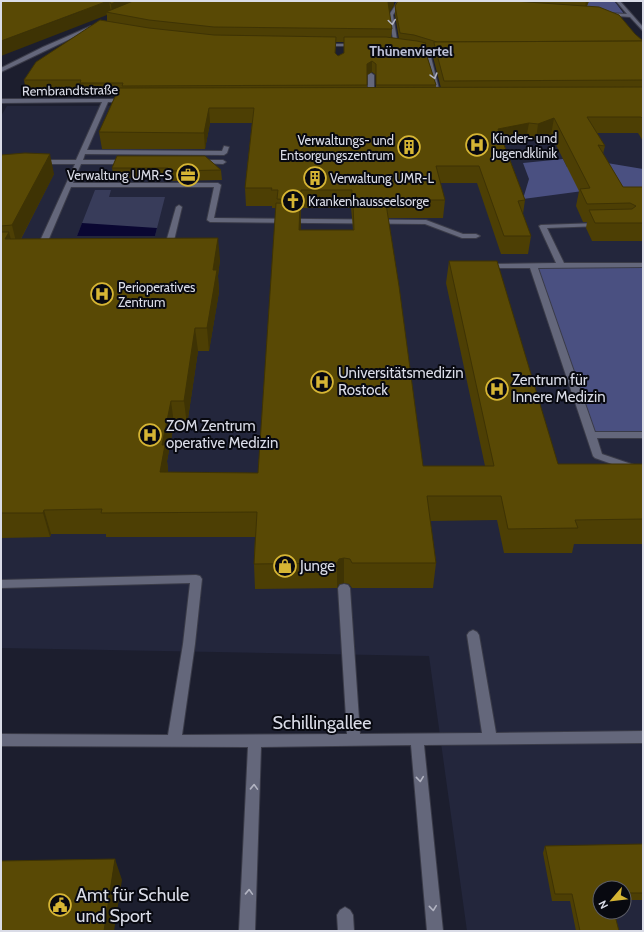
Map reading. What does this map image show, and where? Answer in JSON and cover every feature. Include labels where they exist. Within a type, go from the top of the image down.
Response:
[{"type":"street","points":[[400,1],[391,15],[402,46]]},
{"type":"street","points":[[618,1],[643,30]]},
{"type":"street","points":[[605,14],[631,16]]},
{"type":"street","points":[[1,70],[45,48],[99,26]]},
{"type":"street","points":[[317,45],[360,45]]},
{"type":"street","points":[[340,45],[340,51]]},
{"type":"street","points":[[389,45],[450,54]]},
{"type":"street","points":[[430,52],[428,57],[440,100]]},
{"type":"street","points":[[371,75],[371,100]]},
{"type":"street","points":[[41,250],[82,152],[106,100]]},
{"type":"street","name":"Rembrandtstraße","points":[[1,102],[130,100]]},
{"type":"street","points":[[363,100],[378,100]]},
{"type":"street","points":[[433,100],[448,100]]},
{"type":"street","points":[[82,152],[224,153],[226,147]]},
{"type":"street","points":[[32,162],[136,162]]},
{"type":"street","points":[[189,162],[223,162]]},
{"type":"street","points":[[69,185],[218,185],[210,220],[426,222],[462,236],[476,236]]},
{"type":"street","points":[[168,249],[179,207]]},
{"type":"street","points":[[560,265],[544,226],[604,224]]},
{"type":"street","points":[[533,265],[598,456],[643,472]]},
{"type":"street","points":[[478,266],[643,265]]},
{"type":"street","points":[[591,435],[643,435]]},
{"type":"street","points":[[1,584],[196,580],[189,644],[174,741]]},
{"type":"street","points":[[344,588],[351,676],[354,741]]},
{"type":"street","points":[[473,635],[490,739]]},
{"type":"street","name":"Schillingallee","points":[[1,740],[354,741],[643,737]]},
{"type":"street","points":[[417,740],[435,931]]},
{"type":"street","points":[[247,931],[255,741]]},
{"type":"street","points":[[345,915],[346,931]]},
{"type":"shaded area","points":[[438,1],[615,2],[625,15]]},
{"type":"shaded area","name":"Universitätsmedizin Rostock","points":[[643,105],[643,931],[467,931],[429,656],[1,648],[1,116],[7,106]]},
{"type":"shaded area","points":[[563,159],[567,167],[597,166],[601,162],[643,169],[643,199],[583,191],[523,199],[529,179],[523,163]]},
{"type":"shaded area","points":[[95,190],[111,190],[109,197],[165,197],[155,236],[77,236]]},
{"type":"shaded area","points":[[82,223],[157,228],[155,236],[77,236]]},
{"type":"shaded area","points":[[533,265],[643,265],[643,435],[591,435]]},
{"type":"building","points":[[1,1],[108,1],[1,41]]},
{"type":"building","points":[[109,1],[118,1],[111,4]]},
{"type":"building","points":[[133,1],[389,1],[392,29],[214,27],[149,20],[106,12]]},
{"type":"building","points":[[398,1],[513,1],[599,7],[619,15],[643,41],[437,42],[414,35],[400,33],[395,6]]},
{"type":"building","points":[[100,20],[149,28],[214,35],[336,37],[335,53],[338,56],[344,53],[344,37],[386,37],[417,41],[426,43],[424,47],[436,85],[376,85],[376,64],[372,61],[367,64],[367,85],[122,86],[123,83],[80,83],[81,80],[24,80],[36,62]]},
{"type":"building","points":[[643,41],[643,80],[444,81],[434,43],[434,42]]},
{"type":"building","points":[[643,87],[643,119],[641,117],[587,117],[605,146],[598,145],[623,187],[643,187],[643,223],[595,223],[589,210],[632,209],[636,206],[630,203],[587,204],[580,189],[590,188],[554,118],[538,124],[529,123],[498,129],[525,200],[518,201],[531,236],[504,236],[479,166],[436,166],[445,200],[352,200],[352,190],[301,190],[301,200],[277,199],[278,190],[271,190],[272,188],[245,188],[254,108],[209,108],[204,133],[99,132],[119,88]]},
{"type":"building","points":[[25,153],[50,154],[12,225],[1,226],[1,155]]},
{"type":"building","points":[[117,156],[205,156],[221,170],[168,171],[168,168],[112,168]]},
{"type":"building","points":[[276,203],[300,204],[299,230],[354,230],[353,204],[386,204],[399,286],[423,466],[494,466],[449,261],[497,261],[558,464],[643,464],[643,519],[575,520],[578,528],[508,529],[501,496],[427,496],[436,563],[352,563],[350,559],[344,558],[339,559],[337,563],[254,564],[257,512],[101,513],[102,509],[44,510],[43,513],[1,513],[1,232],[9,232],[5,239],[218,238],[213,270],[217,270],[207,328],[195,328],[184,401],[171,401],[162,445],[165,445],[160,472],[258,473]]},
{"type":"building","points":[[643,844],[643,893],[632,893],[632,880],[592,880],[592,920],[616,920],[619,931],[580,931],[572,894],[555,894],[545,846]]},
{"type":"building","name":"Amt für Schule und Sport","points":[[115,859],[104,931],[1,931],[1,861]]},
{"type":"place","name":"Kinder- und Jugendklinik","points":[[477,145]]},
{"type":"place","name":"Verwaltungs- und Entsorgungszentrum","points":[[409,147]]},
{"type":"place","name":"Verwaltung UMR-S","points":[[188,175]]},
{"type":"place","name":"Verwaltung UMR-L","points":[[315,178]]},
{"type":"place","name":"Krankenhausseelsorge","points":[[293,201]]},
{"type":"place","name":"Perioperatives Zentrum","points":[[102,294]]},
{"type":"place","name":"Universitätsmedizin Rostock","points":[[322,382]]},
{"type":"place","name":"Zentrum für Innere Medizin","points":[[497,389]]},
{"type":"place","name":"ZOM Zentrum operative Medizin","points":[[150,435]]},
{"type":"place","name":"Junge","points":[[285,566]]},
{"type":"place","name":"Amt für Schule und Sport","points":[[60,905]]},
{"type":"district","name":"Thünenviertel","points":[[411,51]]}]
